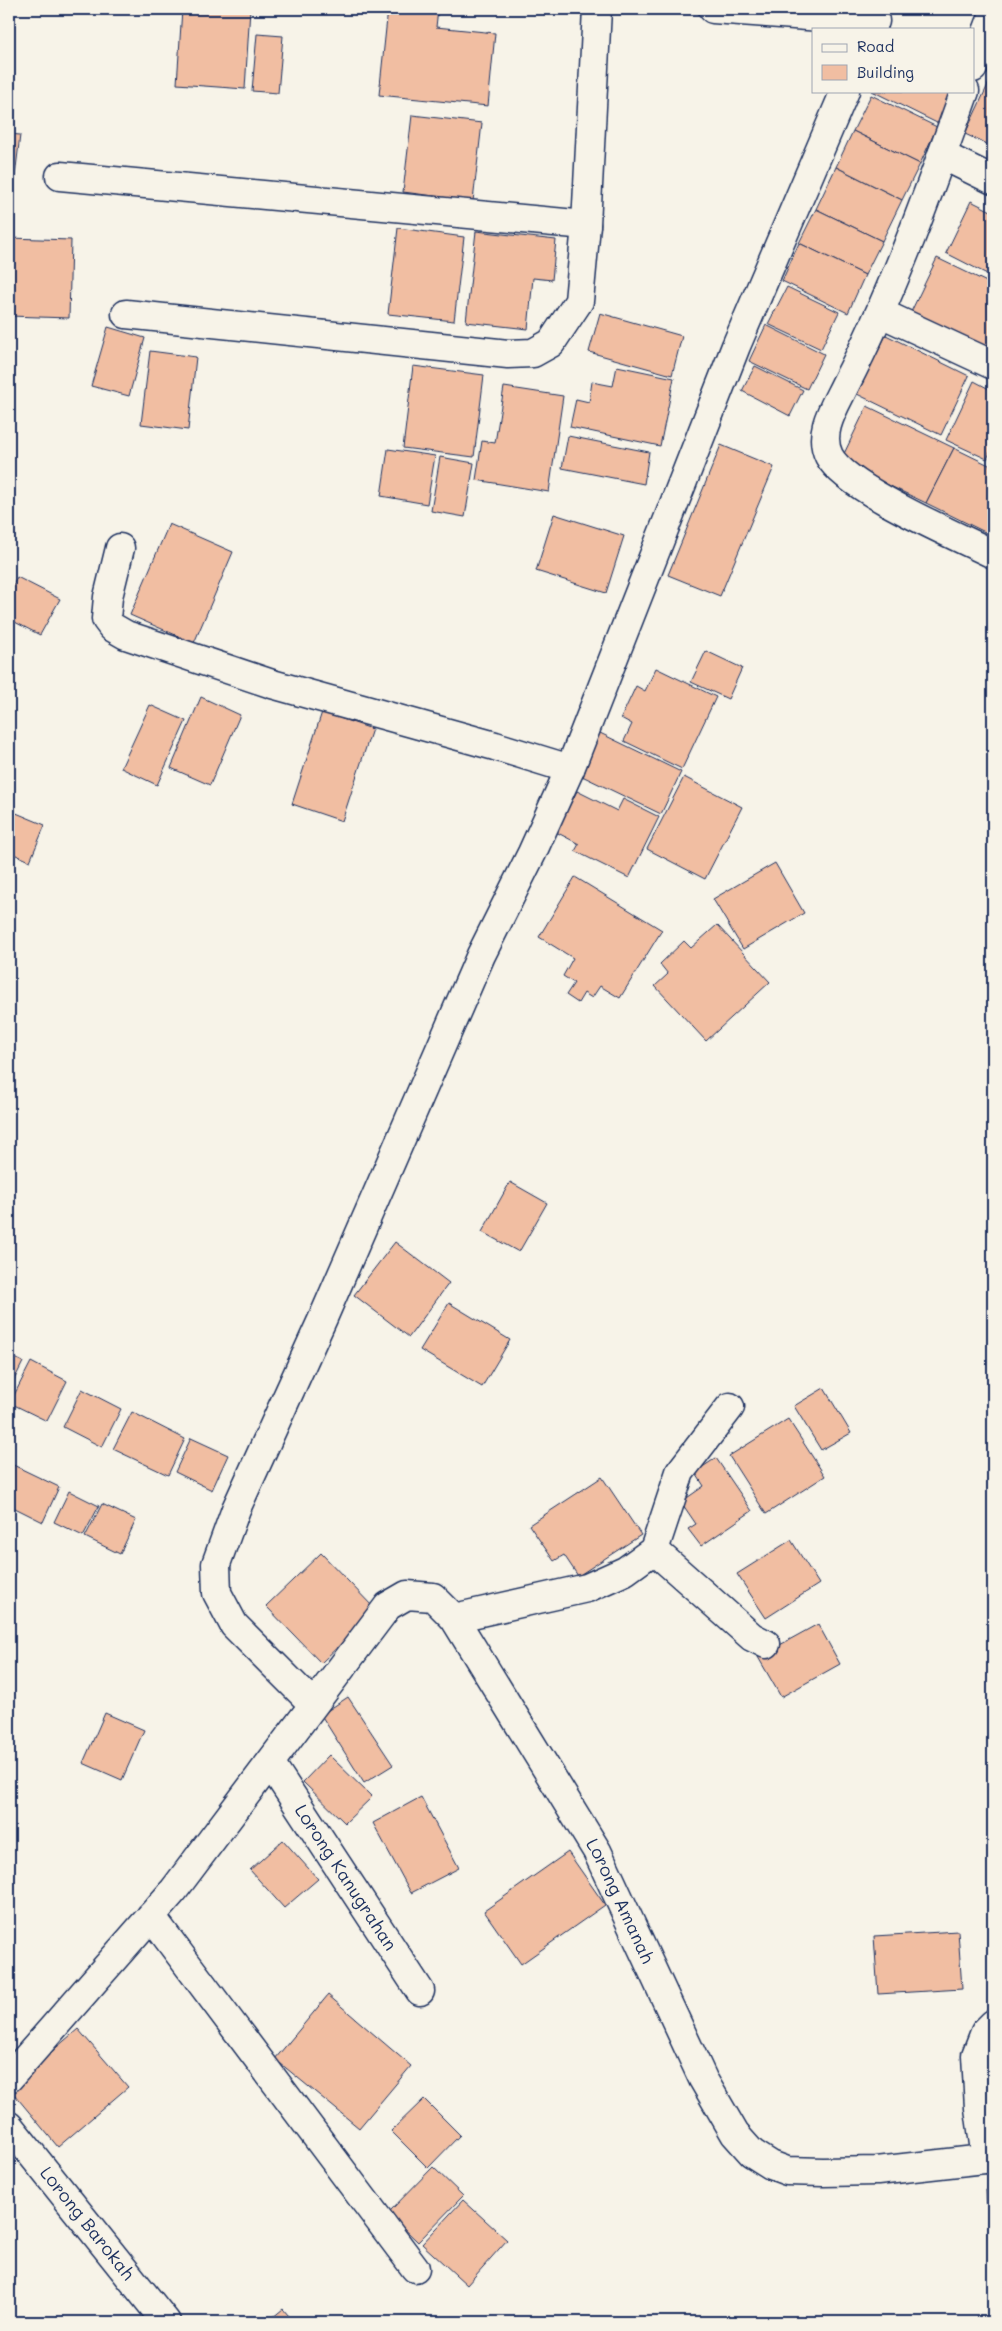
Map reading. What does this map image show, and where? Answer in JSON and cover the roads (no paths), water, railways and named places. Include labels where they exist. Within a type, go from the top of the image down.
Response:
[{"type":"street","points":[[126,314],[508,354],[533,352],[551,343],[579,302],[586,225],[597,9]]},
{"type":"street","points":[[713,9],[874,20]]},
{"type":"street","points":[[974,65],[993,16]]},
{"type":"street","points":[[313,1704],[234,1625],[217,1593],[216,1564],[236,1509],[327,1309],[481,955],[532,853],[570,769],[736,346],[845,92]]},
{"type":"street","points":[[965,92],[881,313],[827,424],[824,438],[829,455],[836,466],[878,496],[993,554]]},
{"type":"street","points":[[942,155],[993,180]]},
{"type":"street","points":[[60,176],[586,225]]},
{"type":"street","points":[[881,313],[993,365]]},
{"type":"street","points":[[120,548],[108,597],[106,619],[112,627],[126,635],[272,684],[496,746],[570,769]]},
{"type":"street","points":[[454,1618],[588,1588],[625,1571],[654,1550],[680,1472],[730,1407]]},
{"type":"street","points":[[654,1550],[752,1637],[766,1644]]},
{"type":"street","name":"Lorong Amanah","points":[[9,2078],[174,1890],[271,1764],[313,1704],[388,1606],[407,1595],[433,1597],[454,1618],[597,1850],[703,2079],[735,2134],[752,2153],[771,2165],[787,2171],[823,2172],[877,2171],[990,2158]]},
{"type":"street","name":"Lorong Kanugrahan","points":[[271,1764],[420,1991]]},
{"type":"street","points":[[151,1916],[415,2268]]},
{"type":"street","points":[[990,2158],[979,2108],[976,2055],[985,2032],[993,2024]]},
{"type":"street","name":"Lorong Barokah","points":[[9,2126],[166,2322]]}]
